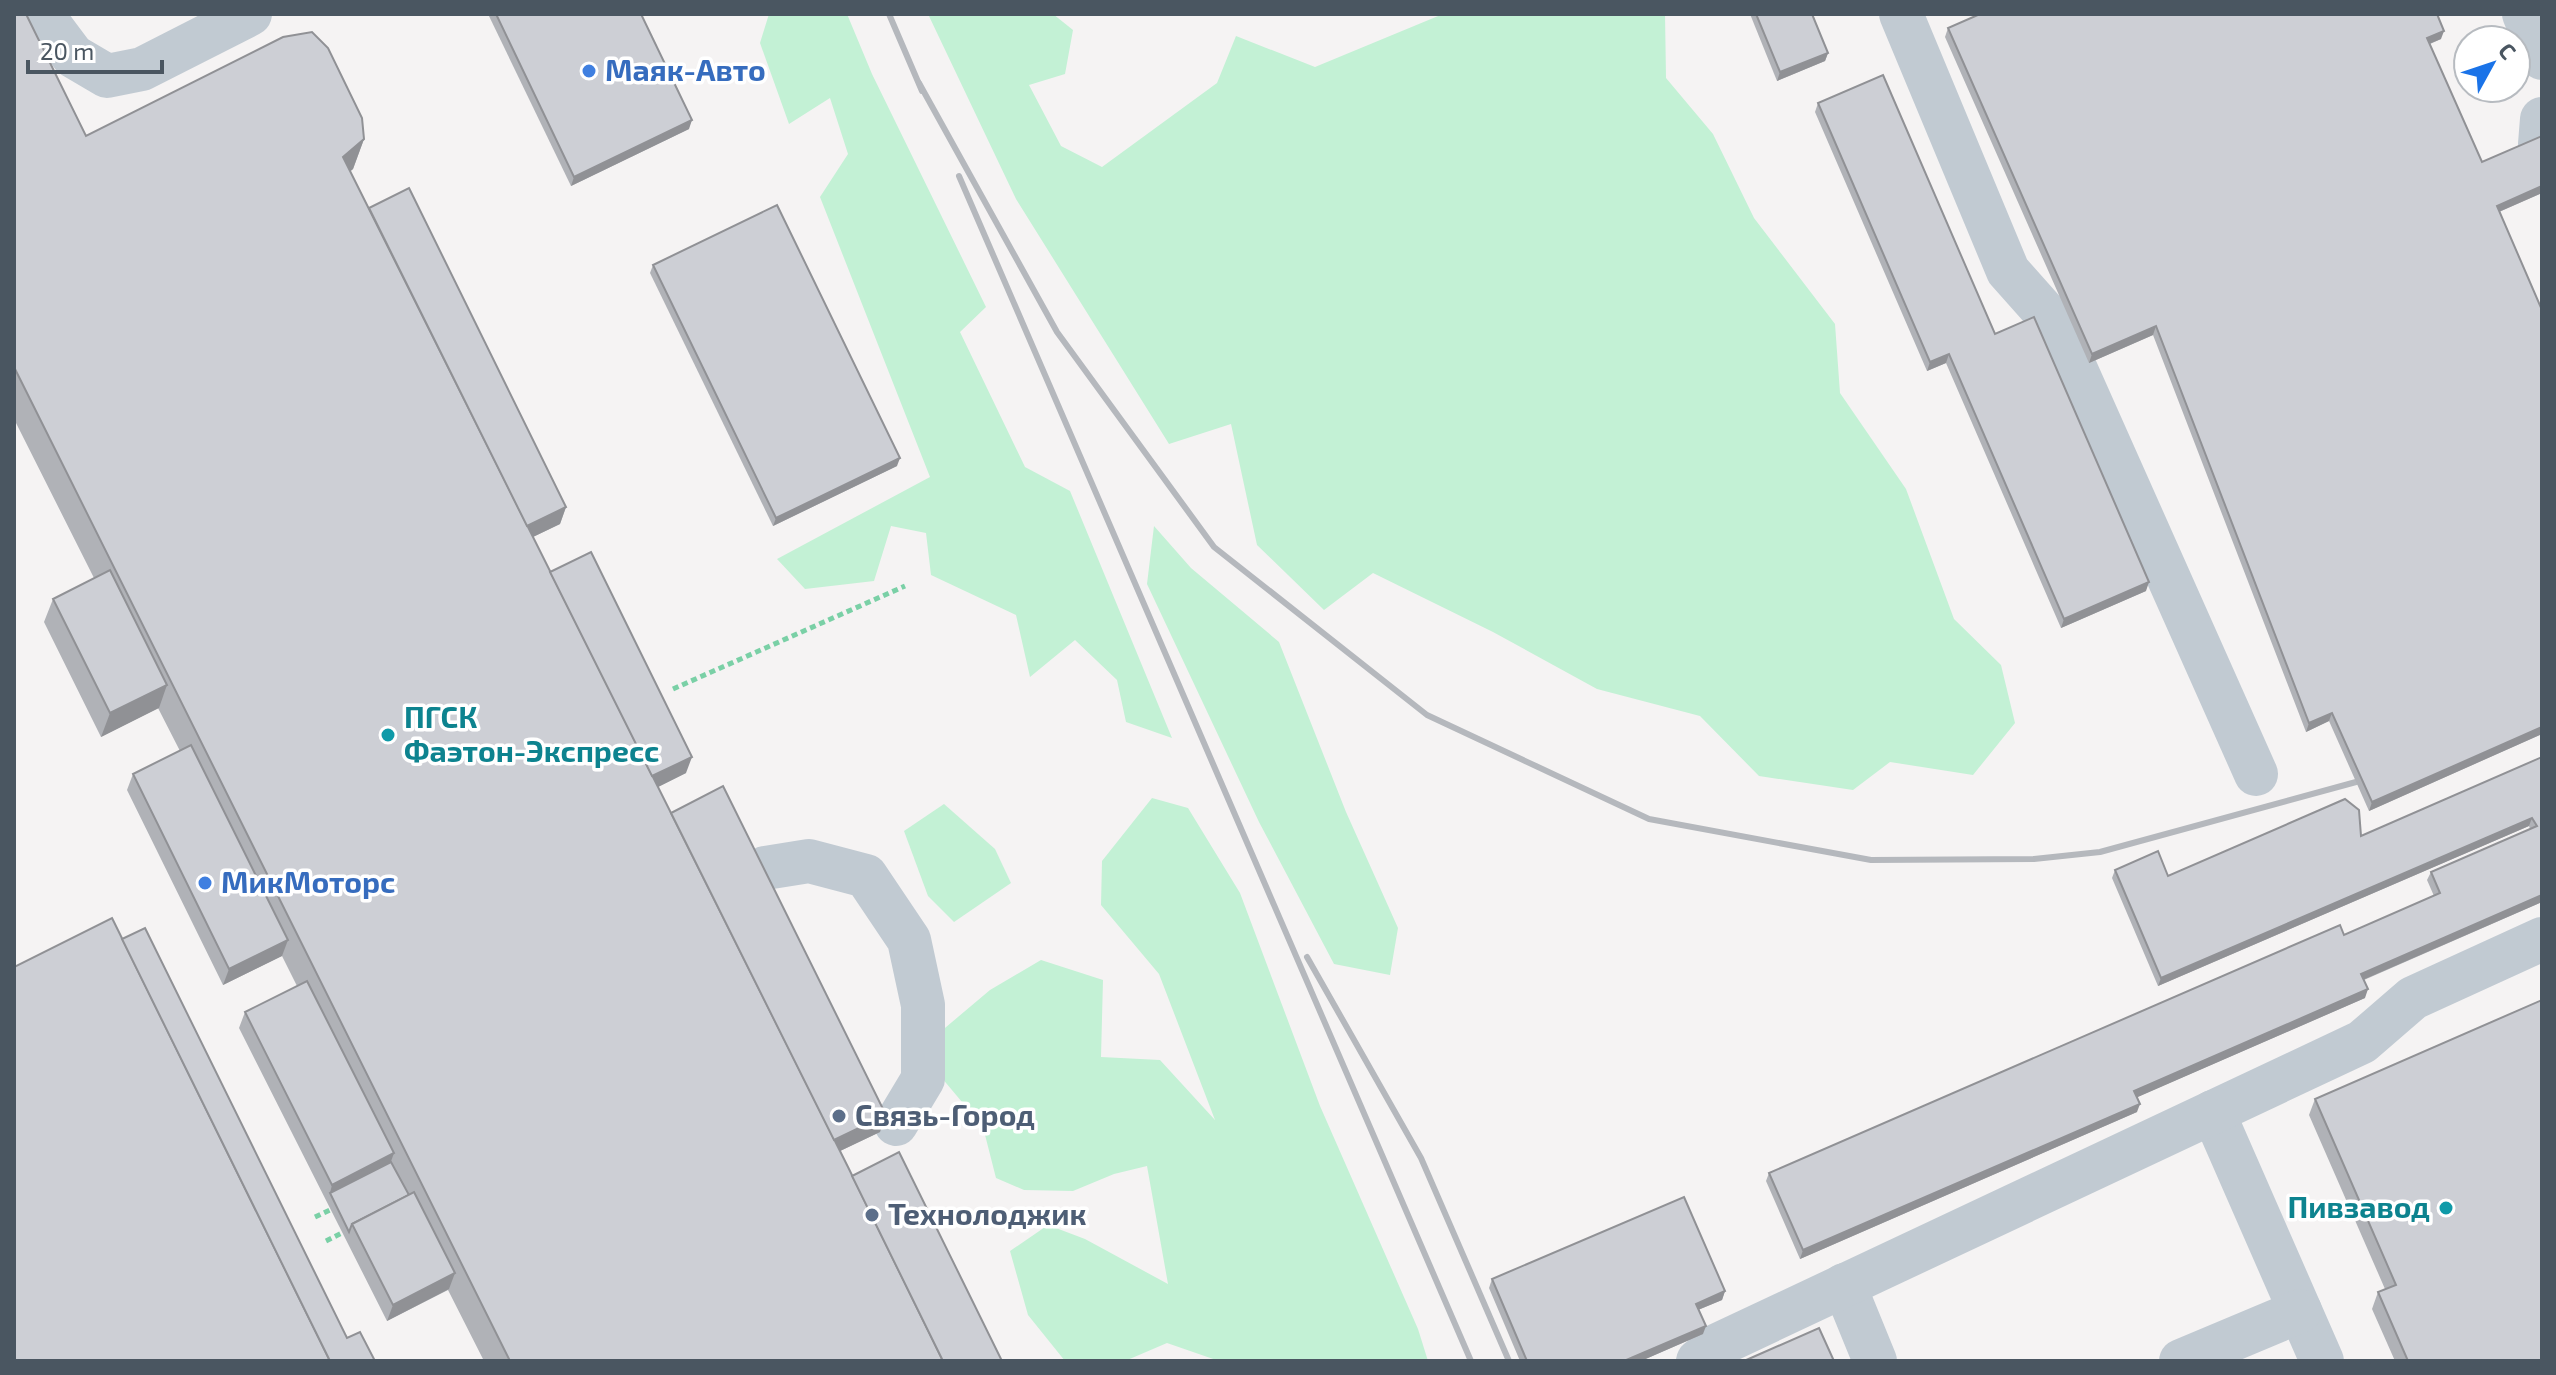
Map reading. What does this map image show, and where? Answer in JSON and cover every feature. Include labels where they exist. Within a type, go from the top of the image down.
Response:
[{"type":"lane","points":[[36,14],[43,16],[73,56],[107,76],[142,69],[250,14]]},
{"type":"lane","points":[[1901,14],[2008,271],[2056,325],[2256,774]]},
{"type":"lane","points":[[2524,14],[2542,58]]},
{"type":"lane","points":[[2542,119],[2542,150]]},
{"type":"lane","points":[[765,868],[809,861],[866,876],[909,940],[923,1005],[923,1079],[896,1124]]},
{"type":"lane","points":[[1698,1361],[1718,1345],[2362,1042],[2413,998],[2542,939]]},
{"type":"lane","points":[[2213,1112],[2322,1361]]},
{"type":"lane","points":[[1844,1285],[1875,1361]]},
{"type":"lane","points":[[2181,1361],[2300,1311]]},
{"type":"path","points":[[673,689],[905,586]]},
{"type":"path","points":[[315,1217],[334,1207]]},
{"type":"path","points":[[326,1241],[346,1231]]},
{"type":"green space","points":[[769,14],[847,14],[872,74],[986,307],[960,332],[1025,467],[1070,491],[1172,738],[1126,722],[1117,680],[1075,640],[1030,677],[1016,615],[931,575],[926,533],[891,526],[874,581],[805,589],[777,559],[930,477],[820,197],[848,154],[830,98],[789,124],[760,43]]},
{"type":"green space","points":[[928,14],[1053,14],[1073,30],[1065,74],[1029,85],[1061,146],[1102,167],[1217,83],[1236,36],[1315,67],[1443,14],[1665,14],[1666,78],[1713,134],[1754,218],[1835,324],[1840,393],[1906,489],[1954,619],[2001,665],[2015,723],[1973,775],[1890,762],[1853,790],[1759,776],[1700,716],[1597,689],[1493,632],[1373,573],[1324,610],[1257,545],[1231,424],[1169,444],[1016,199]]},
{"type":"green space","points":[[1154,526],[1191,568],[1279,642],[1346,812],[1398,928],[1390,975],[1334,964],[1259,822],[1147,584]]},
{"type":"green space","points":[[1152,798],[1188,808],[1240,893],[1320,1106],[1418,1329],[1428,1361],[1219,1361],[1167,1343],[1125,1361],[1065,1361],[1028,1315],[1010,1251],[1048,1225],[1085,1239],[1168,1284],[1147,1166],[1114,1174],[1073,1191],[1024,1190],[996,1178],[983,1127],[941,1077],[939,1033],[990,990],[1041,960],[1103,980],[1101,1057],[1160,1060],[1215,1120],[1159,974],[1101,905],[1102,861]]},
{"type":"green space","points":[[944,804],[995,849],[1011,883],[954,922],[928,896],[904,831]]},
{"type":"building","name":"ПГСК Фаэтон-Экспресс","points":[[14,14],[26,14],[86,136],[283,37],[312,32],[328,48],[362,118],[364,139],[343,157],[943,1361],[510,1361],[14,367]]},
{"type":"building","name":"Маяк-Авто","points":[[496,14],[641,14],[692,120],[574,177]]},
{"type":"building","points":[[1756,14],[1812,14],[1828,53],[1780,72]]},
{"type":"building","points":[[1980,14],[2437,14],[2444,31],[2427,38],[2452,94],[2452,104],[2456,104],[2482,162],[2542,136],[2542,186],[2497,206],[2542,310],[2542,727],[2372,802],[2332,713],[2309,723],[2156,326],[2092,354],[1948,28]]},
{"type":"building","points":[[1883,75],[1995,334],[2034,317],[2149,582],[2064,619],[1949,354],[1930,362],[1818,103]]},
{"type":"building","points":[[409,188],[566,507],[527,526],[369,208]]},
{"type":"building","points":[[777,205],[900,458],[776,518],[653,265]]},
{"type":"building","points":[[591,552],[692,757],[652,776],[550,572]]},
{"type":"building","points":[[110,570],[167,685],[110,713],[53,599]]},
{"type":"building","points":[[191,745],[288,940],[229,969],[133,774]]},
{"type":"building","points":[[2542,757],[2542,895],[2361,974],[2368,989],[2134,1091],[2140,1104],[1803,1250],[1769,1173],[2340,925],[2344,935],[2440,893],[2431,872],[2537,826],[2532,818],[2161,978],[2115,870],[2158,851],[2168,876],[2345,799],[2359,810],[2361,836]]},
{"type":"building","points":[[723,786],[886,1115],[834,1140],[671,813]]},
{"type":"building","points":[[112,918],[330,1361],[14,1361],[14,967]]},
{"type":"building","points":[[145,928],[347,1338],[360,1332],[375,1361],[330,1361],[122,939]]},
{"type":"building","points":[[307,981],[394,1153],[332,1185],[245,1012]]},
{"type":"building","name":"Пивзавод","points":[[2542,1000],[2542,1361],[2408,1361],[2378,1292],[2396,1285],[2315,1099]]},
{"type":"building","points":[[899,1152],[1002,1361],[943,1361],[852,1176]]},
{"type":"building","points":[[391,1162],[409,1195],[352,1224],[349,1232],[330,1193]]},
{"type":"building","points":[[414,1192],[455,1273],[393,1305],[352,1224]]},
{"type":"building","points":[[1684,1197],[1725,1291],[1696,1304],[1706,1326],[1624,1361],[1527,1361],[1492,1279]]},
{"type":"building","points":[[1819,1328],[1834,1361],[1744,1361]]},
{"type":"railway","points":[[889,14],[922,91]]},
{"type":"railway","points":[[919,83],[1057,332],[1214,547],[1427,715],[1649,819],[1871,860],[2034,859],[2100,852],[2356,782],[2375,774]]},
{"type":"railway","points":[[959,176],[1471,1361]]},
{"type":"railway","points":[[1307,957],[1421,1158],[1509,1361]]},
{"type":"place","name":"Маяк-Авто","points":[[589,71]]},
{"type":"place","name":"ПГСК Фаэтон-Экспресс","points":[[388,735]]},
{"type":"place","name":"МикМоторс","points":[[205,883]]},
{"type":"place","name":"Связь-Город","points":[[839,1116]]},
{"type":"place","name":"Пивзавод","points":[[2446,1208]]},
{"type":"place","name":"Технолоджик","points":[[872,1215]]}]
